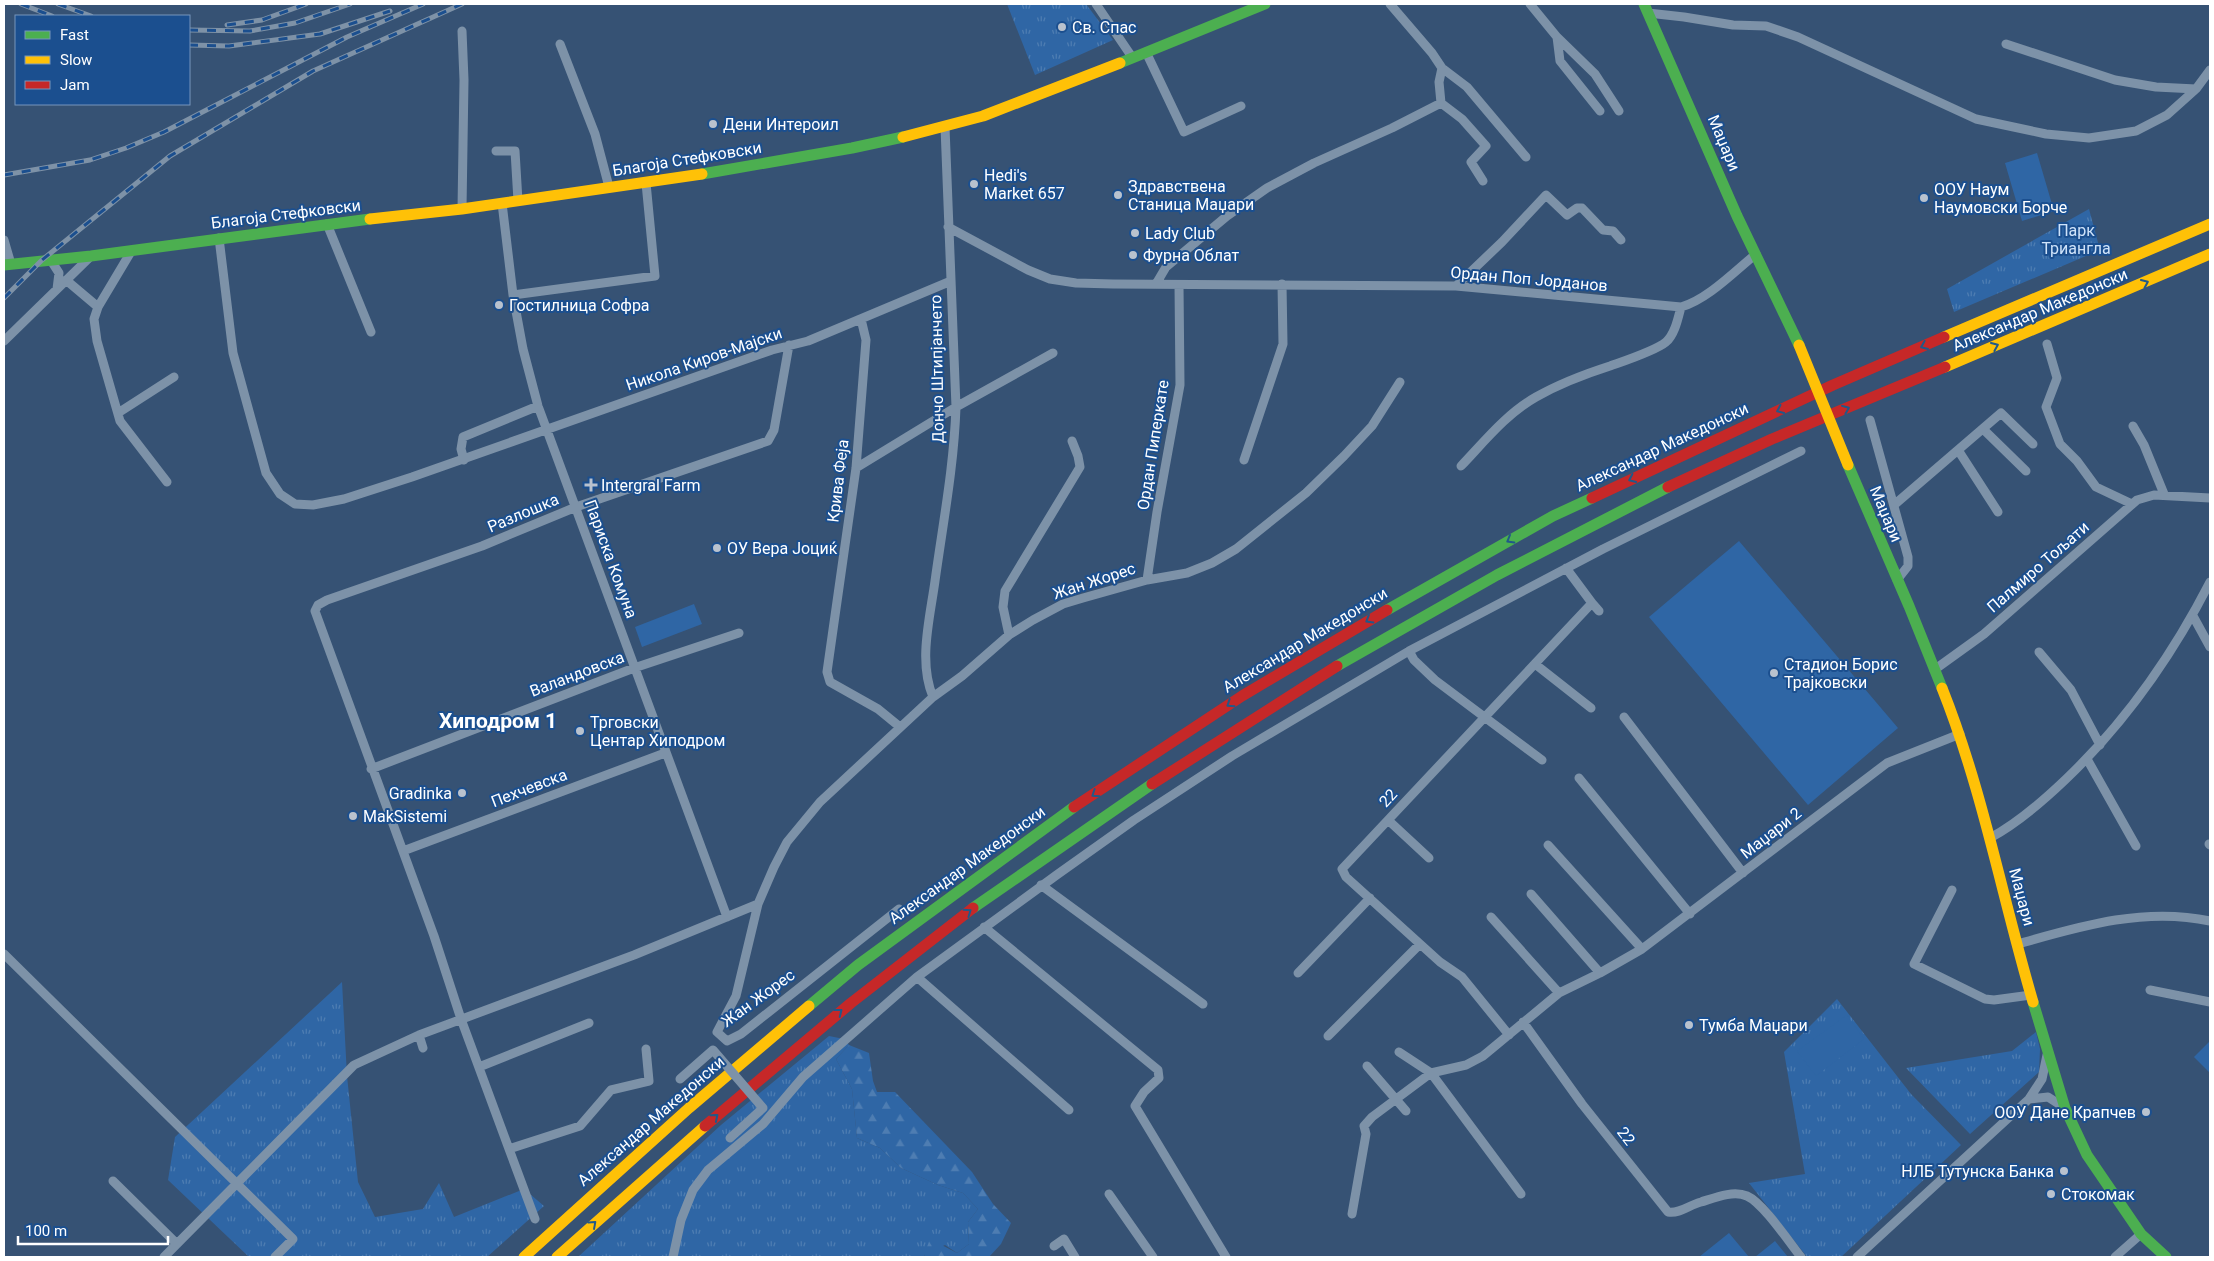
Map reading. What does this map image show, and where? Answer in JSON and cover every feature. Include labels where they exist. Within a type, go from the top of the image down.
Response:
[{"type":"street","points":[[1096,4],[1132,58]]},
{"type":"street","name":"Благоја Стефковски","points":[[7,264],[91,256],[327,224],[462,209],[646,183],[814,155],[945,127],[1009,107],[1265,4]]},
{"type":"street","points":[[1390,4],[1442,68],[1467,88],[1526,157]]},
{"type":"street","points":[[1530,4],[1557,37],[1595,74],[1619,111]]},
{"type":"street","points":[[1646,8],[1733,25],[1766,26],[1780,30],[1976,119],[2046,134],[2089,138],[2136,131],[2167,115],[2196,89],[2210,70]]},
{"type":"street","name":"Маџари","points":[[1646,8],[1737,216],[1799,345],[1960,734],[1990,838],[2031,995],[2064,1108],[2087,1154],[2110,1191],[2141,1234],[2166,1257]]},
{"type":"street","points":[[462,31],[464,80],[462,209]]},
{"type":"street","points":[[1557,37],[1560,60],[1600,111]]},
{"type":"street","points":[[560,44],[595,134],[608,187]]},
{"type":"street","points":[[2006,44],[2115,80],[2156,87],[2196,89]]},
{"type":"street","points":[[1146,52],[1184,132],[1241,106]]},
{"type":"street","points":[[1442,68],[1439,82],[1441,103],[1462,119],[1486,146],[1471,162],[1483,181]]},
{"type":"street","points":[[1156,284],[1166,267],[1227,216],[1267,188],[1314,163],[1392,128],[1441,103]]},
{"type":"street","name":"Дончо Штипјанчето","points":[[933,698],[928,685],[926,668],[927,635],[955,439],[956,407],[945,127]]},
{"type":"street","points":[[496,151],[515,151],[518,201]]},
{"type":"street","points":[[513,295],[655,276],[646,183]]},
{"type":"street","points":[[1456,286],[1502,242],[1546,194],[1567,215],[1577,208],[1582,208],[1603,230],[1613,231],[1621,240]]},
{"type":"street","name":"Париска Комуна","points":[[502,203],[513,295],[523,349],[538,406],[726,917]]},
{"type":"street","points":[[327,224],[372,332]]},
{"type":"street","name":"Александар Македонски","points":[[524,1257],[689,1108],[858,966],[1055,820],[1242,696],[1388,609],[1552,516],[1833,385],[2210,224]]},
{"type":"street","name":"Ордан Поп Јорданов","points":[[948,227],[1028,270],[1050,278],[1076,283],[1456,286],[1681,307]]},
{"type":"street","name":"Никола Киров-Мајски","points":[[219,238],[233,353],[266,473],[280,494],[295,504],[313,505],[344,499],[464,460],[772,350],[808,341],[951,281]]},
{"type":"street","points":[[4,240],[7,264]]},
{"type":"street","points":[[132,250],[98,307],[94,319],[97,341],[118,413],[126,431],[167,482]]},
{"type":"street","points":[[1461,466],[1496,428],[1536,397],[1666,342],[1673,333],[1681,307],[1691,305],[1756,254]]},
{"type":"street","name":"Александар Македонски","points":[[557,1257],[653,1170],[819,1028],[955,921],[1090,826],[1225,736],[1345,661],[1468,590],[1544,550],[1699,474],[1800,427],[2145,284],[2210,254]]},
{"type":"street","points":[[4,341],[91,256]]},
{"type":"street","points":[[50,259],[58,273],[57,289]]},
{"type":"street","points":[[66,280],[98,307]]},
{"type":"street","points":[[1244,460],[1283,344],[1282,284]]},
{"type":"street","name":"Ордан Пиперкате","points":[[1147,580],[1180,385],[1179,285]]},
{"type":"street","name":"Крива Феја","points":[[861,319],[866,340],[856,468],[827,672],[830,682],[878,708],[900,727]]},
{"type":"street","points":[[2048,344],[2057,378],[2046,407],[2060,444],[2077,461],[2096,486],[2132,504]]},
{"type":"street","name":"Разлошка","points":[[371,769],[315,611],[322,602],[482,546],[576,507],[768,441],[774,430],[789,346]]},
{"type":"street","points":[[856,468],[956,407],[1052,353]]},
{"type":"street","points":[[118,413],[174,378]]},
{"type":"street","name":"Жан Жорес","points":[[899,909],[741,1034],[727,1041],[717,1032],[736,996],[758,904],[787,842],[820,802],[900,727],[1009,635],[1063,604],[1147,580],[1187,573],[1212,563],[1236,549],[1306,493],[1344,456],[1372,426],[1400,382]]},
{"type":"street","points":[[464,460],[461,442],[463,437],[538,406]]},
{"type":"street","points":[[1894,506],[2001,413],[2033,444]]},
{"type":"street","points":[[1870,420],[1894,506],[1908,566],[1897,580]]},
{"type":"street","points":[[2133,426],[2144,445],[2164,494]]},
{"type":"street","points":[[1983,429],[2026,471]]},
{"type":"street","points":[[1009,635],[1003,598],[1080,467],[1072,442]]},
{"type":"street","points":[[1958,450],[1998,512]]},
{"type":"street","points":[[672,1257],[682,1220],[693,1190],[699,1180],[714,1164],[763,1124],[804,1077],[917,977],[984,927],[1134,820],[1224,762],[1409,651],[1566,568],[1801,451]]},
{"type":"street","name":"Палмиро Тољати","points":[[1934,670],[1984,634],[2132,504],[2144,497],[2164,494],[2210,498]]},
{"type":"street","points":[[1566,568],[1599,611]]},
{"type":"street","points":[[1990,838],[2034,808],[2100,745],[2152,682],[2193,616],[2210,582]]},
{"type":"street","name":"22","points":[[1508,1035],[1462,977],[1420,944],[1346,877],[1342,869],[1592,603]]},
{"type":"street","points":[[2193,616],[2210,647]]},
{"type":"street","name":"Валандовска","points":[[371,769],[634,668],[739,633]]},
{"type":"street","points":[[1409,651],[1414,660],[1435,680],[1542,760]]},
{"type":"street","points":[[2039,652],[2071,690],[2100,745]]},
{"type":"street","points":[[1535,664],[1591,708]]},
{"type":"street","name":"Маџари 2","points":[[1624,717],[1742,873],[1887,763],[1960,734]]},
{"type":"street","name":"Пехчевска","points":[[403,851],[665,753]]},
{"type":"street","points":[[2087,759],[2136,846]]},
{"type":"street","points":[[371,769],[403,851],[434,936],[461,1019],[535,1218]]},
{"type":"street","points":[[1579,778],[1690,914]]},
{"type":"street","points":[[1388,820],[1430,858]]},
{"type":"street","points":[[1548,845],[1642,949]]},
{"type":"street","points":[[1352,1214],[1366,1134],[1365,1124],[1396,1098],[1431,1073],[1474,1061],[1559,993],[1600,974],[1642,949],[1742,873]]},
{"type":"street","points":[[1042,886],[1203,1004]]},
{"type":"street","points":[[1952,890],[1914,964],[1985,999],[1994,1000],[2031,995]]},
{"type":"street","points":[[1530,894],[1600,974]]},
{"type":"street","points":[[1298,973],[1370,898]]},
{"type":"street","points":[[164,1257],[354,1065],[419,1035],[634,955],[758,904]]},
{"type":"street","points":[[2018,944],[2086,925],[2124,918],[2173,915],[2210,921]]},
{"type":"street","points":[[1491,917],[1559,993]]},
{"type":"street","points":[[984,927],[1158,1070],[1159,1078],[1144,1092],[1135,1106],[1226,1257]]},
{"type":"street","points":[[1328,1036],[1420,944]]},
{"type":"street","points":[[4,954],[293,1239],[276,1257]]},
{"type":"street","points":[[917,977],[1069,1110]]},
{"type":"street","points":[[2150,990],[2210,1002]]},
{"type":"street","name":"22","points":[[1523,1022],[1582,1104],[1668,1212],[1676,1214],[1694,1204],[1717,1197],[1736,1194],[1746,1196],[1758,1204],[1801,1257]]},
{"type":"street","points":[[479,1067],[589,1023]]},
{"type":"street","points":[[419,1035],[423,1048]]},
{"type":"street","points":[[509,1149],[580,1126],[611,1090],[649,1080],[646,1049]]},
{"type":"street","points":[[680,1079],[713,1050],[763,1108],[730,1138]]},
{"type":"street","points":[[1398,1052],[1431,1073],[1521,1194]]},
{"type":"street","points":[[1856,1257],[2029,1099],[2042,1079],[2048,1055]]},
{"type":"street","points":[[1367,1066],[1406,1111]]},
{"type":"street","points":[[2029,1099],[2048,1097],[2064,1108]]},
{"type":"street","points":[[113,1181],[177,1244]]},
{"type":"street","points":[[1109,1194],[1153,1257]]},
{"type":"street","points":[[2115,1257],[2141,1234]]},
{"type":"street","points":[[1054,1246],[1064,1239],[1076,1257]]},
{"type":"green space","points":[[1007,4],[1086,4],[1113,40],[1035,75]]},
{"type":"green space","points":[[2037,153],[2054,211],[2022,221],[2005,163]]},
{"type":"green space","name":"Парк Триангла","points":[[2089,209],[2100,250],[1954,312],[1947,289]]},
{"type":"green space","name":"Стадион Борис Трајковски","points":[[1739,541],[1898,728],[1808,805],[1649,617]]},
{"type":"green space","points":[[694,604],[702,624],[642,647],[635,627]]},
{"type":"green space","points":[[342,982],[347,1076],[358,1182],[375,1217],[423,1209],[439,1183],[454,1217],[524,1189],[544,1206],[487,1257],[249,1257],[168,1180],[175,1137]]},
{"type":"green space","points":[[1837,999],[1911,1094],[1961,1145],[1841,1257],[1807,1257],[1749,1183],[1805,1174],[1784,1052]]},
{"type":"green space","points":[[1847,1015],[1864,1039],[1816,1076],[1797,1051]]},
{"type":"green space","points":[[2036,1032],[2040,1049],[2039,1072],[1970,1134],[1906,1068],[2012,1051]]},
{"type":"green space","points":[[829,1036],[844,1039],[849,1045],[836,1059],[852,1089],[857,1138],[880,1148],[901,1168],[938,1185],[963,1193],[978,1209],[968,1222],[969,1244],[957,1253],[945,1245],[924,1255],[926,1257],[578,1257],[721,1125]]},
{"type":"green space","points":[[2210,1041],[2210,1073],[2194,1057]]},
{"type":"green space","points":[[849,1045],[869,1053],[873,1081],[877,1092],[895,1092],[972,1172],[993,1204],[1011,1223],[1001,1244],[989,1257],[926,1257],[924,1255],[930,1239],[957,1253],[969,1244],[968,1222],[978,1209],[963,1193],[938,1185],[901,1168],[880,1148],[857,1138],[852,1089],[836,1059]]},
{"type":"green space","points":[[1729,1233],[1749,1257],[1699,1257]]},
{"type":"green space","points":[[1775,1241],[1788,1257],[1755,1257]]},
{"type":"railway","points":[[21,4],[49,15]]},
{"type":"railway","points":[[58,4],[88,15]]},
{"type":"railway","points":[[227,25],[262,20],[306,4]]},
{"type":"railway","points":[[190,30],[250,31],[295,23],[350,4]]},
{"type":"railway","points":[[4,175],[90,160],[126,148],[164,132],[347,37],[423,4]]},
{"type":"railway","points":[[4,298],[42,260],[170,156],[313,71],[462,4]]},
{"type":"railway","points":[[190,45],[229,46],[320,34],[390,11]]},
{"type":"traffic: fast","points":[[1120,63],[1265,4]]},
{"type":"traffic: fast","points":[[1644,4],[1737,216],[1799,345]]},
{"type":"traffic: fast","points":[[702,174],[852,148],[903,137]]},
{"type":"traffic: fast","points":[[4,265],[91,256],[370,219]]},
{"type":"traffic: fast","points":[[1848,465],[1942,688]]},
{"type":"traffic: fast","points":[[1337,666],[1497,575],[1668,487]]},
{"type":"traffic: fast","points":[[1387,610],[1553,516],[1592,498]]},
{"type":"traffic: fast","points":[[973,908],[1152,784]]},
{"type":"traffic: fast","points":[[809,1006],[858,965],[1074,807]]},
{"type":"traffic: fast","points":[[2033,1002],[2065,1108],[2087,1155],[2141,1234],[2166,1257]]},
{"type":"traffic: slow","points":[[903,137],[983,116],[1120,63]]},
{"type":"traffic: slow","points":[[370,219],[462,209],[702,174]]},
{"type":"traffic: slow","points":[[1944,337],[2210,224]]},
{"type":"traffic: slow","points":[[1945,367],[2210,254]]},
{"type":"traffic: slow","points":[[1799,345],[1848,465]]},
{"type":"traffic: slow","points":[[1942,688],[1981,805],[2033,1002]]},
{"type":"traffic: slow","points":[[524,1257],[689,1108],[809,1006]]},
{"type":"traffic: slow","points":[[557,1257],[705,1126]]},
{"type":"traffic: jam","points":[[1592,498],[1833,385],[1944,337]]},
{"type":"traffic: jam","points":[[1668,487],[1772,439],[1945,367]]},
{"type":"traffic: jam","points":[[1074,807],[1242,696],[1387,610]]},
{"type":"traffic: jam","points":[[1152,784],[1337,666]]},
{"type":"traffic: jam","points":[[705,1126],[851,1003],[973,908]]},
{"type":"place","name":"Св. Спас","points":[[1062,27]]},
{"type":"place","name":"Дени Интероил","points":[[713,124]]},
{"type":"place","name":"Hedi's Market 657","points":[[974,184]]},
{"type":"place","name":"Здравствена Станица Маџари","points":[[1118,195]]},
{"type":"place","name":"ООУ Наум Наумовски Борче","points":[[1924,198]]},
{"type":"place","name":"Lady Club","points":[[1135,233]]},
{"type":"place","name":"Фурна Облат","points":[[1133,255]]},
{"type":"place","name":"Гостилница Софра","points":[[499,305]]},
{"type":"place","name":"Intergral Farm","points":[[591,485]]},
{"type":"place","name":"ОУ Вера Јоциќ","points":[[717,548]]},
{"type":"place","name":"Стадион Борис Трајковски","points":[[1774,673]]},
{"type":"place","name":"Трговски Центар Хиподром","points":[[580,731]]},
{"type":"place","name":"Gradinka","points":[[462,793]]},
{"type":"place","name":"MakSistemi","points":[[353,816]]},
{"type":"place","name":"Тумба Маџари","points":[[1689,1025]]},
{"type":"place","name":"ООУ Дане Крапчев","points":[[2146,1112]]},
{"type":"place","name":"НЛБ Тутунска Банка","points":[[2064,1171]]},
{"type":"place","name":"Стокомак","points":[[2051,1194]]},
{"type":"district","name":"Хиподром 1","points":[[498,721]]}]
